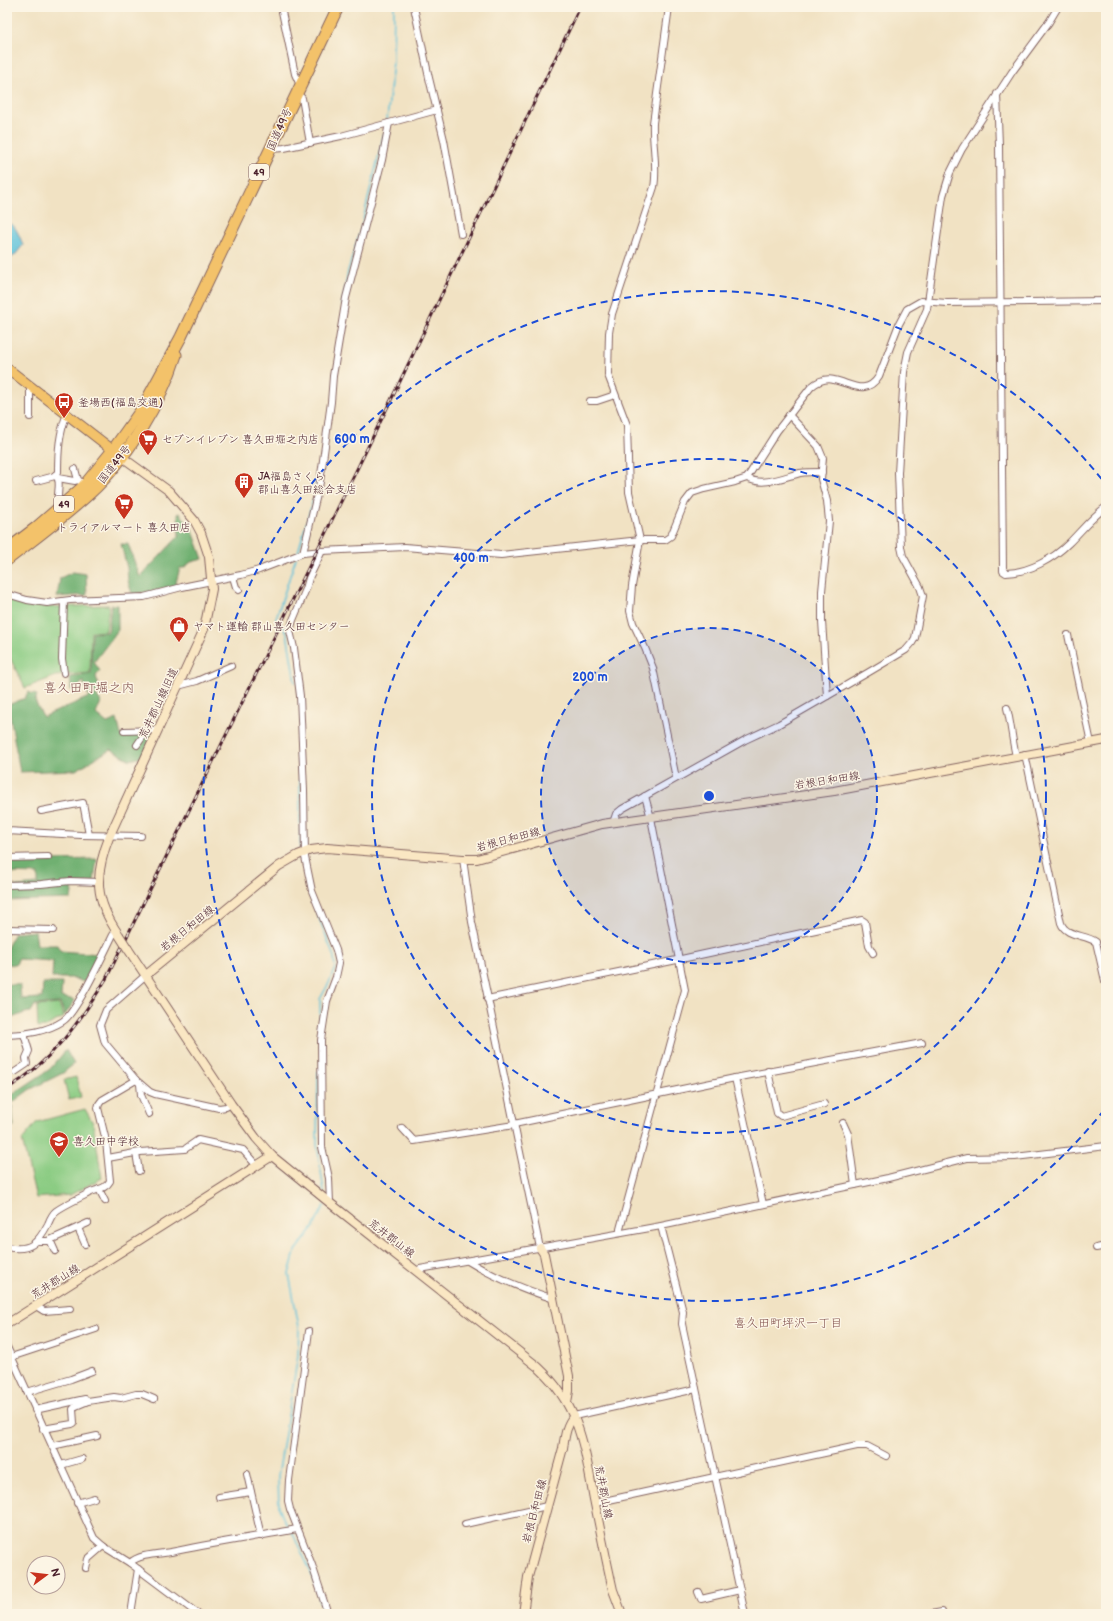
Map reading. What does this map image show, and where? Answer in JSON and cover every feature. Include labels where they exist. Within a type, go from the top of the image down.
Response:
[{"type":"highway","name":"国道49号","points":[[7,560],[90,493],[118,454],[181,337],[338,7]]},
{"type":"highway","name":"国道49号","points":[[7,550],[61,507],[81,483],[118,454]]},
{"type":"main road","points":[[7,368],[118,454]]},
{"type":"main road","name":"荒井郡山線旧道","points":[[118,454],[169,491],[194,520],[205,546],[212,581],[210,601],[204,629],[110,835],[100,862],[99,882],[102,901],[118,934],[146,975]]},
{"type":"main road","name":"岩根日和田線","points":[[146,975],[279,866],[305,852],[321,848],[477,859],[602,824],[834,791],[1106,740]]},
{"type":"main road","points":[[146,975],[231,1104],[256,1138],[272,1156]]},
{"type":"main road","name":"荒井郡山線","points":[[7,1324],[272,1156],[538,1367],[551,1379],[567,1402],[583,1440],[612,1590],[620,1613]]},
{"type":"main road","points":[[540,1248],[544,1254],[569,1376],[570,1391],[567,1402]]},
{"type":"main road","name":"岩根日和田線","points":[[523,1614],[528,1577],[563,1448],[566,1429],[569,1421],[574,1416]]},
{"type":"street","points":[[281,7],[310,143]]},
{"type":"street","points":[[414,7],[444,140],[461,234]]},
{"type":"street","points":[[661,7],[668,8],[653,123],[656,166],[654,187],[613,310],[609,332],[607,366],[609,379],[627,425],[629,492],[640,540],[632,586],[630,611],[633,623],[653,668],[676,778]]},
{"type":"street","points":[[613,822],[618,812],[676,778],[827,696],[906,650],[915,638],[923,596],[920,587],[903,556],[901,547],[898,472],[906,360],[926,314],[941,207],[950,173],[962,149],[997,94],[1049,22],[1058,7]]},
{"type":"street","points":[[997,94],[999,145],[1003,571],[1010,573],[1030,568],[1058,553],[1106,506]]},
{"type":"street","points":[[270,149],[310,143],[437,110]]},
{"type":"street","points":[[303,553],[320,482],[333,376],[346,298],[382,160],[389,123]]},
{"type":"street","points":[[747,478],[777,430],[811,387],[820,381],[836,380],[856,387],[866,386],[875,381],[879,376],[905,312],[910,307],[921,301],[948,303],[1106,301]]},
{"type":"street","points":[[30,386],[30,417]]},
{"type":"street","points":[[590,401],[597,401],[615,395]]},
{"type":"street","points":[[61,507],[57,498],[58,451],[63,423],[67,414]]},
{"type":"street","points":[[789,415],[820,448],[823,458],[821,479],[827,501],[829,520],[822,591],[827,696]]},
{"type":"street","points":[[75,470],[81,483]]},
{"type":"street","points":[[7,594],[36,602],[47,603],[144,597],[233,577],[259,570],[303,553],[322,551],[405,547],[501,555],[640,540],[660,541],[671,536],[685,502],[692,493],[747,478],[772,481],[799,473],[822,472]]},
{"type":"street","points":[[36,480],[57,476],[81,483]]},
{"type":"street","points":[[322,551],[309,578],[290,631],[295,655],[300,696],[305,852],[308,875],[312,891],[336,950],[339,963],[336,976],[326,1001],[321,1040],[322,1147],[329,1178],[330,1203]]},
{"type":"street","points":[[233,577],[236,587],[239,590]]},
{"type":"street","points":[[64,601],[62,659],[64,673]]},
{"type":"street","points":[[1068,635],[1091,743]]},
{"type":"street","points":[[178,686],[197,681],[230,666]]},
{"type":"street","points":[[1007,708],[1016,756]]},
{"type":"street","points":[[137,746],[148,729]]},
{"type":"street","points":[[124,731],[148,729],[158,730]]},
{"type":"street","points":[[1025,754],[1060,923],[1063,929],[1067,932],[1096,942],[1106,985]]},
{"type":"street","points":[[620,1233],[625,1208],[684,993],[684,982],[680,960],[651,818],[645,796]]},
{"type":"street","points":[[41,811],[82,803],[89,835]]},
{"type":"street","points":[[7,831],[141,836]]},
{"type":"street","points":[[7,858],[48,858]]},
{"type":"street","points":[[463,859],[472,922],[487,999],[540,1248]]},
{"type":"street","points":[[7,885],[70,881],[99,882]]},
{"type":"street","points":[[487,999],[680,960],[862,920],[865,922],[869,946],[873,953]]},
{"type":"street","points":[[7,930],[53,930]]},
{"type":"street","points":[[7,1035],[24,1034],[49,1028],[64,1021],[75,1006],[113,934],[118,934]]},
{"type":"street","points":[[146,975],[109,1006],[103,1016],[100,1025],[108,1048],[138,1082],[155,1094],[173,1097],[214,1108],[226,1107],[231,1104]]},
{"type":"street","points":[[15,1072],[27,1064],[26,1058],[29,1051],[24,1034]]},
{"type":"street","points":[[402,1128],[414,1142],[514,1124],[768,1071],[922,1043]]},
{"type":"street","points":[[768,1071],[777,1113],[781,1116],[824,1104]]},
{"type":"street","points":[[735,1078],[763,1204]]},
{"type":"street","points":[[138,1082],[141,1095],[149,1114]]},
{"type":"street","points":[[7,1247],[24,1249],[37,1241],[41,1236],[52,1214],[89,1193],[107,1186],[110,1182],[108,1158],[98,1108],[99,1104],[102,1100],[138,1082]]},
{"type":"street","points":[[843,1123],[848,1134],[855,1185]]},
{"type":"street","points":[[108,1158],[136,1153],[185,1149],[198,1140],[243,1150],[257,1166]]},
{"type":"street","points":[[416,1271],[420,1269],[661,1226],[888,1178],[967,1158],[1015,1157],[1106,1146]]},
{"type":"street","points":[[136,1153],[139,1171]]},
{"type":"street","points":[[99,1189],[105,1201]]},
{"type":"street","points":[[37,1241],[42,1242],[50,1240],[88,1223]]},
{"type":"street","points":[[661,1226],[682,1304],[682,1324],[745,1614]]},
{"type":"street","points":[[78,1228],[85,1244]]},
{"type":"street","points":[[50,1240],[55,1251]]},
{"type":"street","points":[[1096,1248],[1106,1246]]},
{"type":"street","points":[[468,1261],[485,1272],[506,1282],[554,1299]]},
{"type":"street","points":[[36,1306],[44,1311],[70,1309]]},
{"type":"street","points":[[11,1357],[96,1329]]},
{"type":"street","points":[[309,1331],[289,1480],[289,1505],[312,1565],[328,1614]]},
{"type":"street","points":[[7,1347],[90,1533],[103,1546],[130,1563],[198,1614]]},
{"type":"street","points":[[27,1392],[71,1380],[92,1371]]},
{"type":"street","points":[[574,1416],[696,1389]]},
{"type":"street","points":[[43,1429],[74,1423],[73,1409],[76,1406],[88,1401],[111,1397],[121,1398],[132,1394],[142,1394],[154,1399]]},
{"type":"street","points":[[35,1410],[89,1398]]},
{"type":"street","points":[[52,1446],[97,1436]]},
{"type":"street","points":[[595,1503],[716,1478],[857,1446],[867,1446],[886,1456]]},
{"type":"street","points":[[60,1465],[82,1459]]},
{"type":"street","points":[[247,1474],[261,1536]]},
{"type":"street","points":[[219,1497],[251,1492]]},
{"type":"street","points":[[77,1503],[94,1498]]},
{"type":"street","points":[[465,1524],[547,1506]]},
{"type":"street","points":[[130,1563],[137,1559],[209,1544],[297,1529]]},
{"type":"street","points":[[86,1568],[88,1558],[103,1546]]},
{"type":"street","points":[[131,1614],[138,1569]]},
{"type":"street","points":[[698,1592],[702,1599],[740,1590]]},
{"type":"street","points":[[931,1614],[942,1612]]},
{"type":"green space","points":[[180,513],[193,531],[203,559],[191,562],[184,568],[180,568],[175,586],[155,591],[132,594],[121,544],[128,544],[140,577],[179,536],[178,514]]},
{"type":"green space","points":[[73,572],[86,574],[87,595],[57,597],[60,578]]},
{"type":"green space","points":[[7,599],[29,605],[49,607],[109,605],[106,631],[91,632],[90,673],[56,676],[25,688],[7,652]]},
{"type":"green space","points":[[111,605],[118,605],[118,630],[94,662],[100,671],[96,676],[100,691],[88,695],[83,681],[78,688],[71,690],[70,677],[91,674],[92,633],[108,632]]},
{"type":"green space","points":[[28,692],[37,695],[35,701],[43,717],[96,694],[101,702],[96,714],[107,723],[117,719],[121,735],[153,733],[142,757],[130,760],[111,749],[76,770],[20,772],[8,705],[25,698]]},
{"type":"green space","points":[[97,859],[94,881],[73,885],[71,899],[7,901],[7,887],[38,884],[38,874],[7,873],[7,861]]},
{"type":"green space","points":[[35,931],[37,945],[57,945],[61,951],[99,954],[84,982],[72,978],[52,978],[53,961],[18,959],[16,965],[7,964],[7,947],[15,933]]},
{"type":"green space","points":[[43,983],[62,983],[61,997],[75,1000],[65,1015],[60,1003],[35,1005],[31,1012],[7,1018],[7,1004],[10,1001],[9,997],[7,997],[7,984],[20,985],[21,999],[42,998]]},
{"type":"green space","points":[[59,1004],[64,1017],[44,1027],[38,1028],[37,1006]]},
{"type":"green space","points":[[66,1050],[74,1064],[63,1073],[29,1090],[12,1103],[14,1126],[7,1128],[7,1098],[50,1069]]},
{"type":"green space","points":[[76,1077],[81,1097],[69,1100],[64,1080]]},
{"type":"green space","points":[[85,1109],[93,1123],[102,1178],[70,1195],[36,1198],[22,1140],[37,1122]]},
{"type":"water","points":[[11,224],[16,230],[23,245],[15,255],[7,261],[7,225]]},
{"type":"waterway","points":[[387,121],[393,61],[394,7]]},
{"type":"waterway","points":[[342,305],[348,271],[361,228],[384,134]]},
{"type":"waterway","points":[[314,495],[318,473]]},
{"type":"waterway","points":[[298,552],[313,500]]},
{"type":"waterway","points":[[295,682],[287,633],[276,621],[276,618],[296,558]]},
{"type":"waterway","points":[[300,771],[300,851]]},
{"type":"waterway","points":[[302,857],[311,897],[334,957],[335,968],[320,999],[320,1026]]},
{"type":"waterway","points":[[318,1072],[317,1144],[324,1192]]},
{"type":"waterway","points":[[290,1529],[279,1508],[278,1476],[298,1355],[299,1327],[289,1274],[295,1252],[313,1228],[324,1206]]},
{"type":"waterway","points":[[292,1532],[310,1570],[324,1614]]},
{"type":"railway","points":[[7,1089],[23,1079],[37,1067],[63,1040],[86,1011],[106,979],[391,400],[580,7]]},
{"type":"place","name":"釜場西(福島交通)","points":[[64,419]]},
{"type":"place","name":"セブンイレブン 喜久田堀之内店","points":[[148,456]]},
{"type":"place","name":"JA福島さくら 郡山喜久田総合支店","points":[[244,499]]},
{"type":"place","name":"トライアルマート 喜久田店","points":[[124,520]]},
{"type":"place","name":"ヤマト運輸 郡山喜久田センター","points":[[179,643]]},
{"type":"place","name":"喜久田中学校","points":[[59,1158]]},
{"type":"district","name":"喜久田町堀之内","points":[[89,687]]},
{"type":"district","name":"喜久田町坪沢一丁目","points":[[788,1323]]}]
